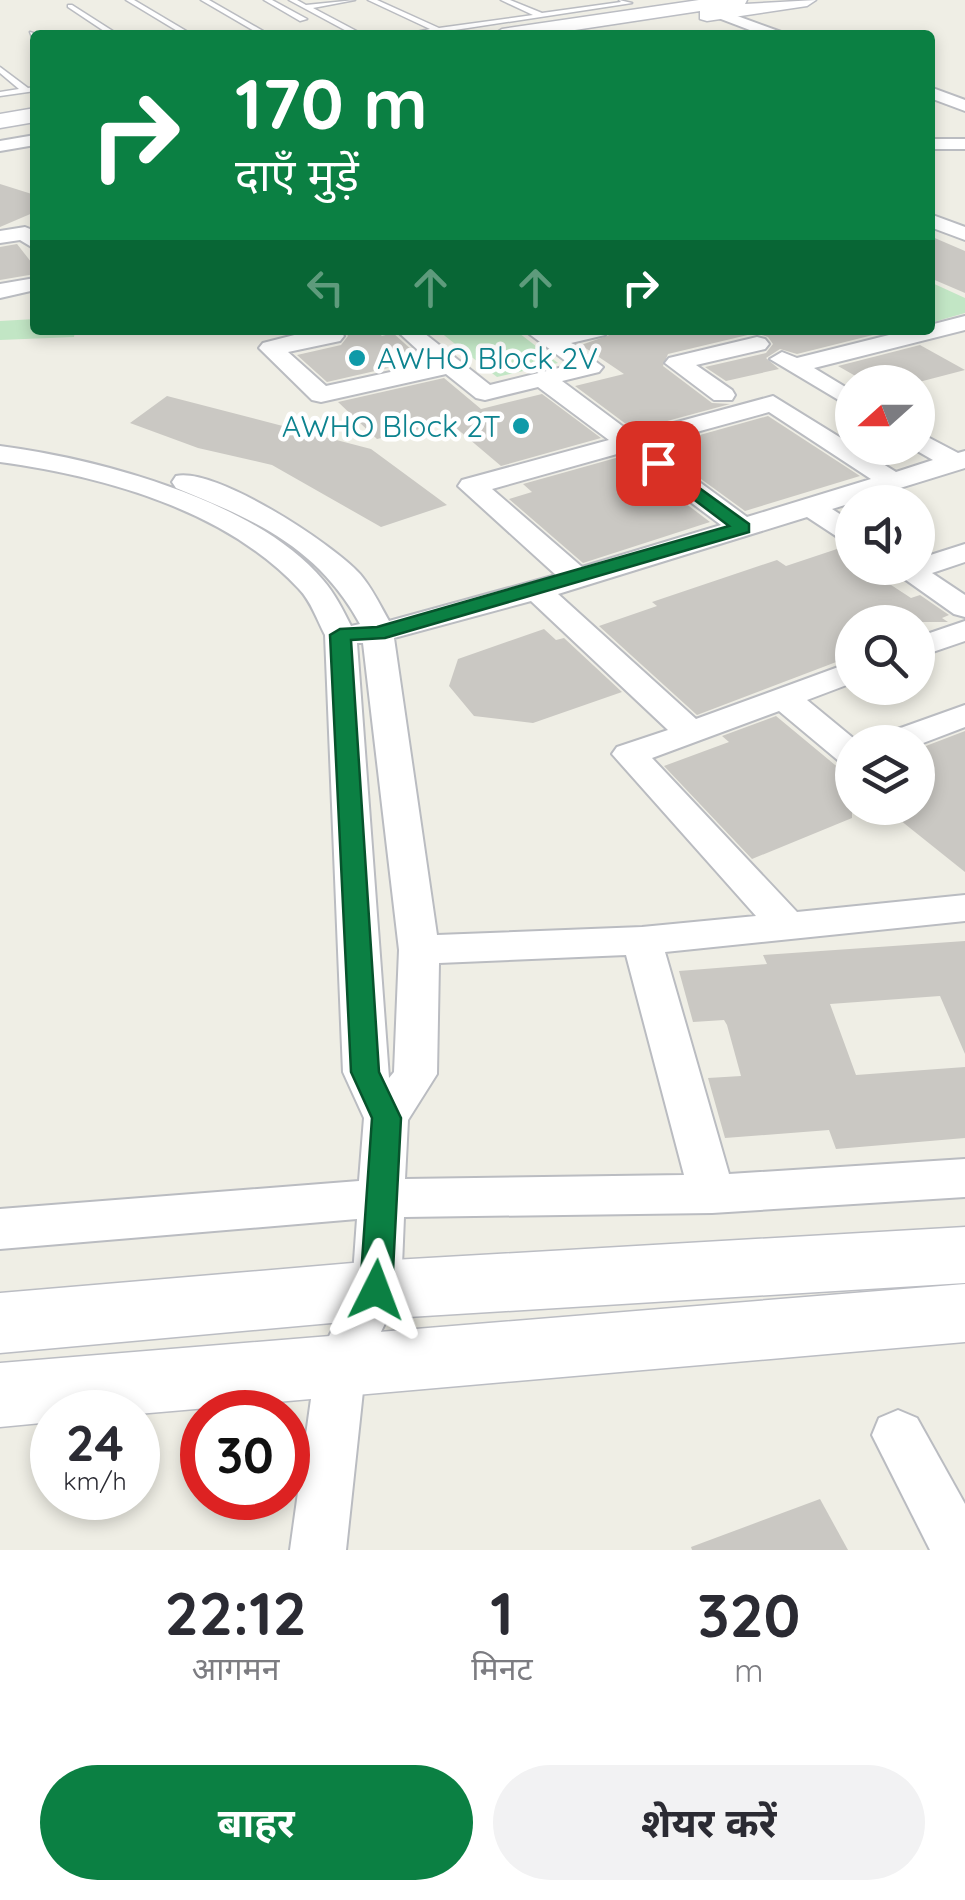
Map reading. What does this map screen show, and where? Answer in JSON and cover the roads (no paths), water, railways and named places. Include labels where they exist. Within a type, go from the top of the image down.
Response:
[{"type":"street","points":[[536,30],[738,0]]},
{"type":"street","points":[[605,30],[808,0]]},
{"type":"street","points":[[718,13],[763,30]]},
{"type":"street","points":[[935,93],[965,88]]},
{"type":"street","points":[[0,109],[30,95]]},
{"type":"street","points":[[935,95],[965,106]]},
{"type":"street","points":[[0,120],[30,116]]},
{"type":"street","points":[[0,146],[30,141]]},
{"type":"street","points":[[935,144],[965,144]]},
{"type":"street","points":[[935,222],[965,234]]},
{"type":"street","points":[[0,238],[30,236]]},
{"type":"street","points":[[0,290],[30,285]]},
{"type":"street","points":[[935,330],[965,323]]},
{"type":"street","points":[[331,335],[271,348],[321,395],[451,366]]},
{"type":"street","points":[[411,335],[485,393],[592,366],[544,335]]},
{"type":"street","points":[[742,335],[835,391]]},
{"type":"street","points":[[723,395],[914,335]]},
{"type":"street","points":[[747,410],[677,363],[757,344]]},
{"type":"street","points":[[543,379],[743,528]]},
{"type":"street","points":[[576,578],[472,486],[774,404],[893,482]]},
{"type":"street","points":[[0,438],[76,448],[176,478],[239,503],[291,532],[350,580],[378,633],[419,950],[415,1074],[386,1118]]},
{"type":"street","points":[[0,454],[30,456],[116,477],[263,544],[310,583],[340,635],[365,1072],[386,1118],[376,1290],[342,1363],[318,1550]]},
{"type":"street","points":[[935,456],[956,475]]},
{"type":"street","points":[[340,635],[378,633],[536,590],[893,482],[956,475]]},
{"type":"street","points":[[812,507],[835,523]]},
{"type":"street","points":[[935,561],[965,553]]},
{"type":"street","points":[[930,585],[965,608]]},
{"type":"street","points":[[536,590],[691,733]]},
{"type":"street","points":[[935,641],[965,630]]},
{"type":"street","points":[[788,926],[628,754],[835,678]]},
{"type":"street","points":[[784,698],[835,741]]},
{"type":"street","points":[[935,726],[965,715]]},
{"type":"street","points":[[419,950],[642,941],[965,908]]},
{"type":"street","points":[[642,941],[712,1194]]},
{"type":"street","points":[[0,1229],[381,1198],[712,1194],[965,1178]]},
{"type":"street","points":[[0,1323],[376,1290],[965,1255]]},
{"type":"street","points":[[0,1396],[342,1363],[965,1313]]},
{"type":"street","points":[[898,1435],[960,1550]]},
{"type":"lane","points":[[130,0],[181,30]]},
{"type":"lane","points":[[204,0],[257,30]]},
{"type":"lane","points":[[267,0],[318,26]]},
{"type":"lane","points":[[292,0],[351,30]]},
{"type":"lane","points":[[305,6],[352,0]]},
{"type":"lane","points":[[371,0],[438,30],[629,3],[622,0]]},
{"type":"lane","points":[[504,0],[540,16]]},
{"type":"lane","points":[[644,0],[655,0]]},
{"type":"lane","points":[[70,6],[107,30]]},
{"type":"lane","points":[[0,69],[30,92]]},
{"type":"lane","points":[[0,94],[30,94]]},
{"type":"place","name":"AWHO Block 2V","points":[[357,358]]},
{"type":"place","name":"AWHO Block 2T","points":[[521,426]]}]
